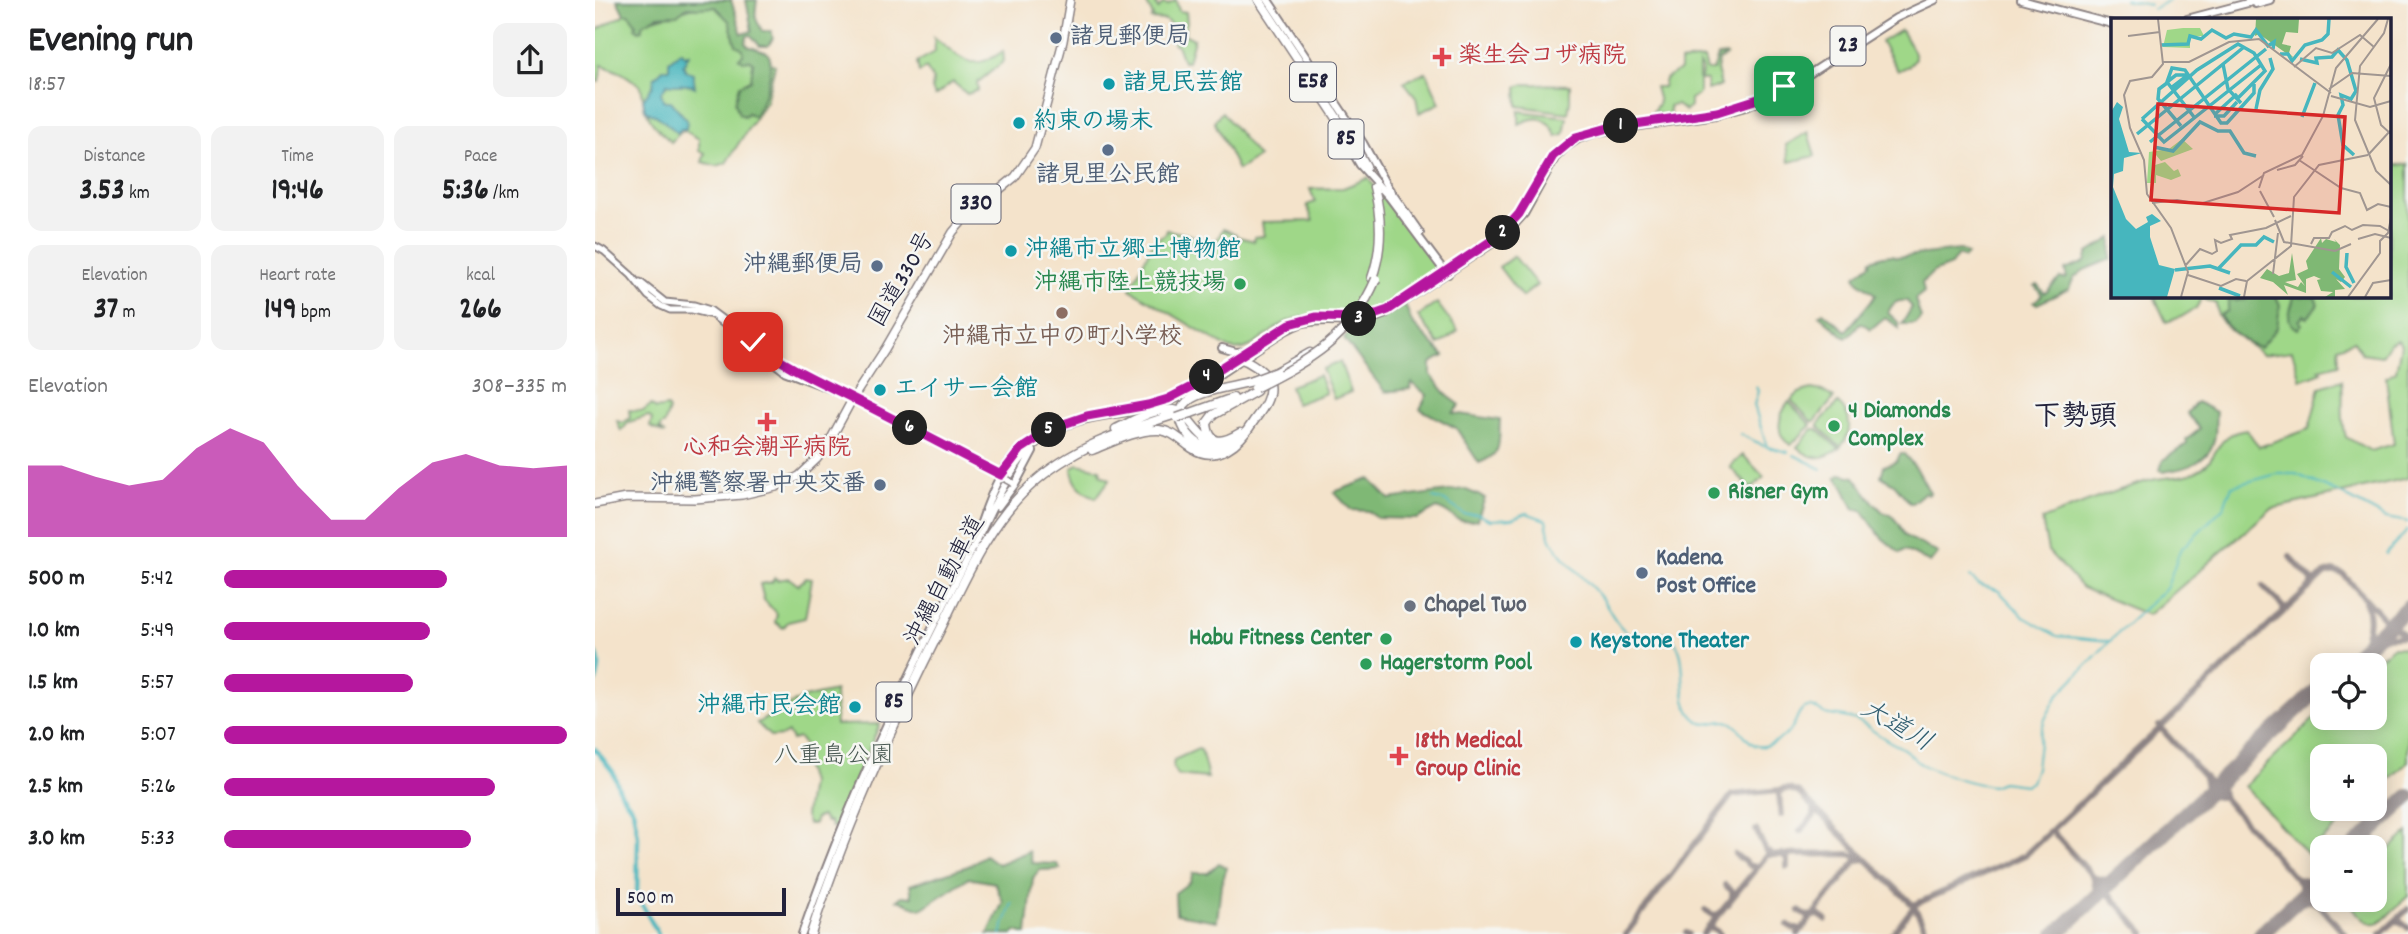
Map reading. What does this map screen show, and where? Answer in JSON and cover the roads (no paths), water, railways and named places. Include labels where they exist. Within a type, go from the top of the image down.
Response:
[{"type":"highway","name":"国道330号","points":[[595,504],[631,497],[706,499],[754,493],[776,487],[799,476],[820,456],[953,232],[967,216],[1015,177],[1030,157],[1041,130],[1063,41],[1068,0]]},
{"type":"highway","name":"E58","points":[[1261,0],[1367,165]]},
{"type":"highway","name":"沖縄自動車道","points":[[1032,486],[1076,456],[1116,438],[1254,386],[1294,368],[1321,351],[1360,311],[1374,278],[1380,239],[1377,190]]},
{"type":"highway","name":"沖縄自動車道","points":[[1254,386],[1319,348],[1348,320],[1374,278]]},
{"type":"highway","points":[[1240,433],[1225,441],[1216,440],[1209,434],[1207,424],[1213,415],[1254,386],[1319,348]]},
{"type":"highway","points":[[1250,351],[1249,359],[1252,365]]},
{"type":"highway","points":[[1076,456],[1149,431],[1167,432],[1197,451],[1220,453],[1236,443],[1268,397],[1268,378],[1252,365],[1239,359]]},
{"type":"highway","points":[[1183,413],[1202,436],[1215,445],[1226,444],[1240,433],[1262,401],[1266,390],[1260,374],[1239,359]]},
{"type":"highway","points":[[1236,443],[1218,450],[1197,443],[1183,426],[1182,407],[1197,394],[1254,386]]},
{"type":"highway","name":"沖縄自動車道","points":[[812,934],[862,807],[924,671],[985,550],[1007,517],[1032,486],[1065,459],[1114,435],[1183,413]]},
{"type":"main road","name":"85","points":[[1261,0],[1363,143],[1385,183],[1447,272]]},
{"type":"main road","name":"85","points":[[1261,0],[1360,165],[1389,197],[1447,272]]},
{"type":"main road","name":"23","points":[[1447,272],[1506,230],[1519,214],[1553,156],[1576,137],[1608,128],[1717,112],[1758,99],[1791,82],[1894,15],[1926,0]]},
{"type":"main road","name":"23","points":[[1447,272],[1494,244],[1509,231],[1524,214],[1555,158],[1578,139],[1598,132],[1705,117],[1749,106],[1795,83],[1900,16],[1935,0]]},
{"type":"main road","points":[[2021,0],[2111,22]]},
{"type":"main road","points":[[2033,0],[2111,22]]},
{"type":"main road","points":[[2190,18],[2259,0]]},
{"type":"main road","points":[[2202,18],[2270,0]]},
{"type":"main road","points":[[595,246],[665,302],[694,305],[710,310],[795,370],[816,378],[821,384],[1014,482]]},
{"type":"main road","name":"85","points":[[981,529],[1022,458],[1035,444],[1058,429],[1075,422],[1149,408],[1169,401],[1197,388],[1250,351],[1301,324],[1357,323],[1377,318],[1447,272]]},
{"type":"main road","points":[[1222,348],[1236,352],[1250,351]]},
{"type":"main road","name":"85","points":[[800,934],[886,729],[1011,470],[1043,433],[1073,420],[1168,399],[1239,359]]},
{"type":"main road","points":[[981,529],[1035,448],[1058,429]]},
{"type":"main road","points":[[981,529],[1002,475],[1021,449],[1034,441]]},
{"type":"water","points":[[681,51],[684,55],[689,54],[683,65],[686,71],[693,73],[695,87],[667,84],[661,93],[664,101],[671,101],[687,120],[686,129],[681,129],[678,133],[645,110],[643,99],[653,86],[654,78],[663,69],[669,69],[669,61]]},
{"type":"waterway","points":[[2124,0],[2150,5]]},
{"type":"waterway","points":[[2153,9],[2169,0]]},
{"type":"waterway","points":[[1756,387],[1758,391],[1754,405],[1767,447],[1788,452]]},
{"type":"waterway","points":[[1740,434],[1764,446]]},
{"type":"waterway","points":[[1794,455],[1822,469]]},
{"type":"waterway","name":"大道川","points":[[1433,498],[1445,501],[1464,514],[1477,514],[1490,520],[1512,519],[1526,513],[1546,520],[1550,536],[1557,548],[1599,595],[1623,629],[1638,637],[1667,633],[1676,642],[1682,665],[1685,701],[1689,711],[1701,723],[1728,721],[1754,745],[1766,746],[1786,735],[1800,711],[1811,707],[1827,715],[1850,718],[1861,723],[1928,767],[1956,778],[1992,786],[2002,782],[2025,785],[2031,782],[2036,768],[2040,735],[2058,695],[2167,587],[2180,550],[2223,508],[2232,486],[2277,474],[2296,474],[2386,518],[2408,522]]},
{"type":"waterway","points":[[2386,554],[2408,530]]},
{"type":"waterway","points":[[1970,577],[1978,584],[1999,591],[2024,617],[2057,636],[2109,641]]},
{"type":"waterway","points":[[595,652],[599,663],[595,683]]},
{"type":"waterway","points":[[595,749],[613,772],[620,792],[633,810],[638,836],[637,895],[658,934]]},
{"type":"waterway","points":[[1001,934],[1012,903]]},
{"type":"tunnel","points":[[1369,164],[1380,194]]},
{"type":"place","name":"諸見郵便局","points":[[1056,38]]},
{"type":"place","name":"楽生会コザ病院","points":[[1442,57]]},
{"type":"place","name":"諸見民芸館","points":[[1109,84]]},
{"type":"place","name":"約束の場末","points":[[1019,123]]},
{"type":"place","name":"諸見里公民館","points":[[1108,150]]},
{"type":"place","name":"沖縄市立郷土博物館","points":[[1011,251]]},
{"type":"place","name":"沖縄郵便局","points":[[877,266]]},
{"type":"place","name":"沖縄市陸上競技場","points":[[1240,284]]},
{"type":"place","name":"沖縄市立中の町小学校","points":[[1062,313]]},
{"type":"place","name":"エイサー会館","points":[[880,390]]},
{"type":"place","name":"心和会潮平病院","points":[[767,422]]},
{"type":"place","name":"4 Diamonds Complex","points":[[1834,426]]},
{"type":"place","name":"沖縄警察署中央交番","points":[[880,485]]},
{"type":"place","name":"Risner Gym","points":[[1714,493]]},
{"type":"place","name":"Kadena Post Office","points":[[1642,573]]},
{"type":"place","name":"Chapel Two","points":[[1410,606]]},
{"type":"place","name":"Habu Fitness Center","points":[[1386,639]]},
{"type":"place","name":"Keystone Theater","points":[[1576,642]]},
{"type":"place","name":"Hagerstorm Pool","points":[[1366,664]]},
{"type":"place","name":"沖縄市民会館","points":[[855,707]]},
{"type":"place","name":"18th Medical Group Clinic","points":[[1399,756]]},
{"type":"district","name":"下勢頭","points":[[2075,419]]},
{"type":"park label","name":"八重島公園","points":[[834,757]]}]
